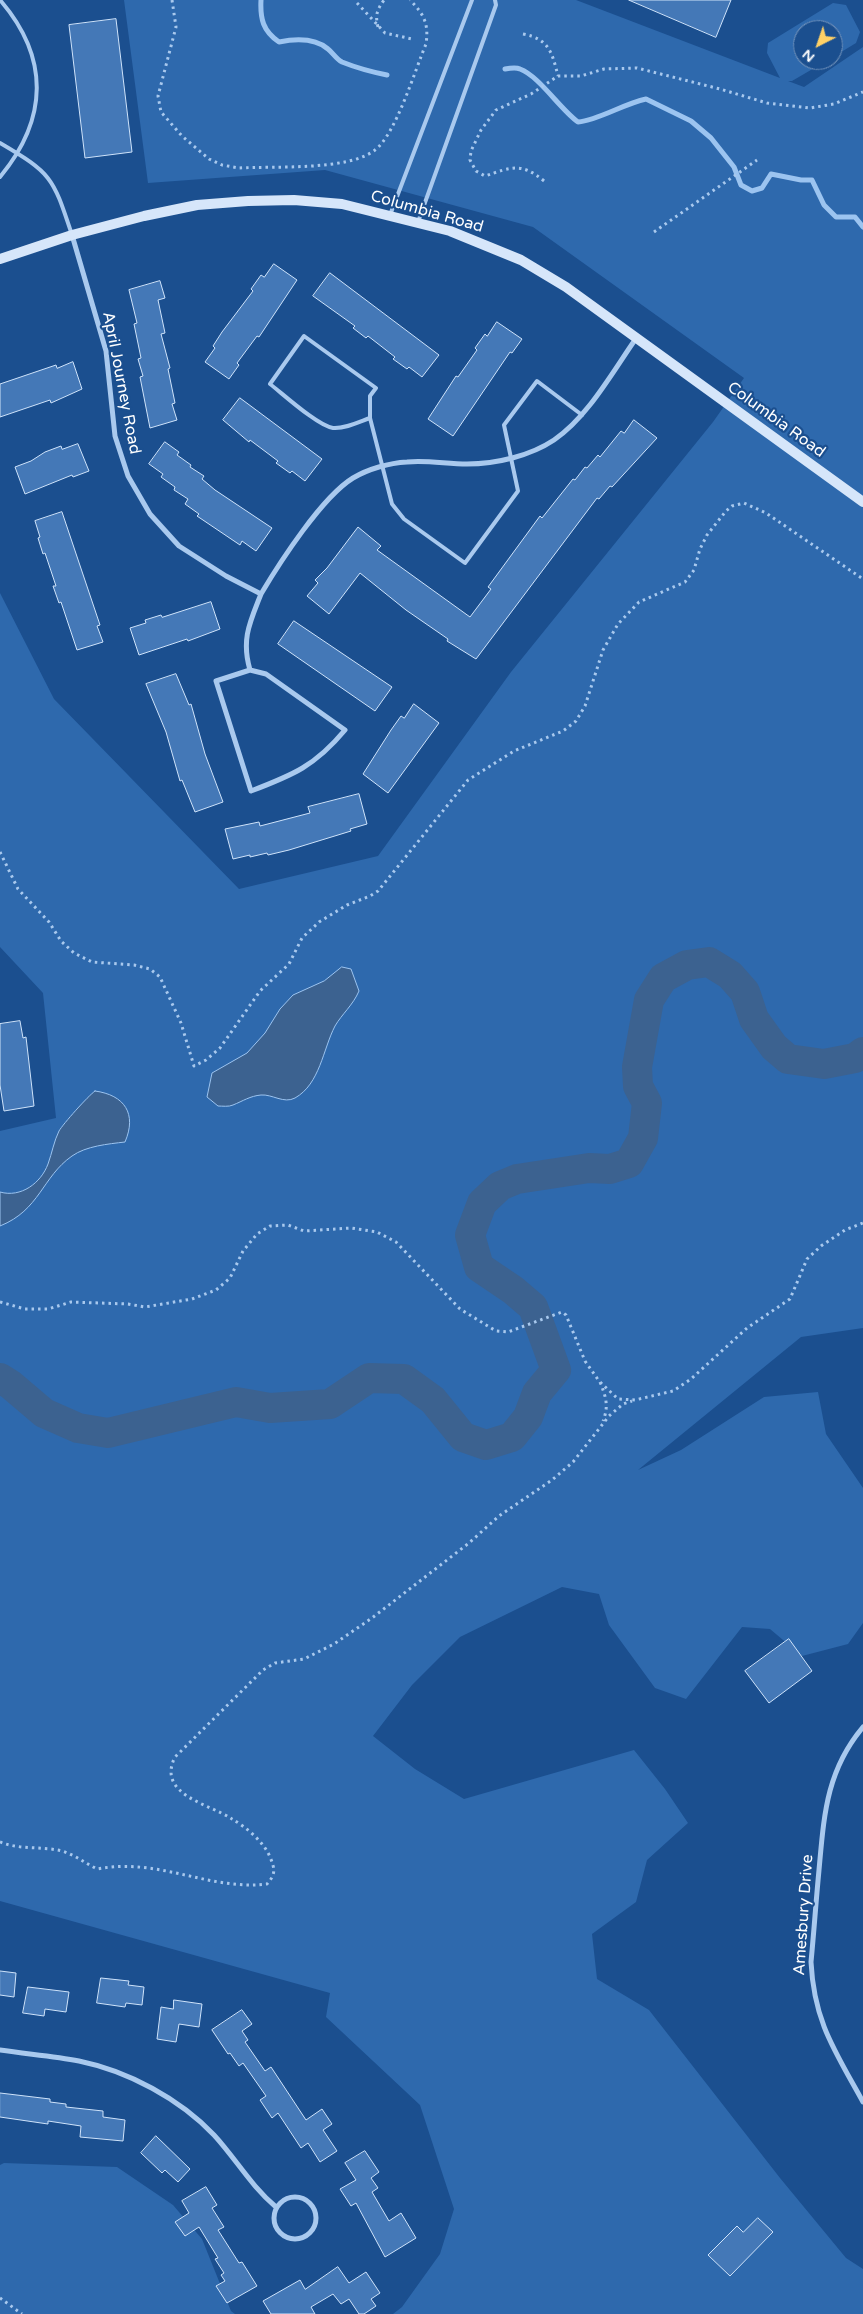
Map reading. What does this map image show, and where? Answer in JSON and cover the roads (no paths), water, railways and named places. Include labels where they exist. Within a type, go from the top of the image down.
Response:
[{"type":"main road","name":"Columbia Road","points":[[0,259],[72,235],[144,216],[197,206],[248,201],[294,200],[342,204],[450,230],[521,260],[566,287],[863,502]]},
{"type":"street","name":"April Journey Road","points":[[72,235],[106,351],[116,436],[128,476],[150,514],[179,546],[226,576],[261,594]]},
{"type":"street","points":[[250,670],[245,655],[246,634],[261,594],[276,568],[336,492],[352,479],[383,467],[407,462],[468,464],[510,458],[554,441],[582,415],[637,338]]},
{"type":"street","points":[[250,670],[266,674],[345,730],[328,750],[306,768],[250,791],[216,681],[250,670]]},
{"type":"street","name":"Amesbury Drive","points":[[863,1728],[840,1762],[829,1788],[824,1813],[812,1962],[813,1986],[825,2032],[863,2102]]},
{"type":"street","points":[[0,2050],[80,2061],[106,2068],[167,2097],[214,2134],[249,2180],[276,2207]]},
{"type":"street","points":[[296,2196],[305,2199],[312,2204],[315,2212],[316,2221],[313,2229],[306,2236],[298,2239],[288,2238],[279,2232],[274,2224],[276,2207],[286,2198],[296,2196]]},
{"type":"lane","points":[[0,0],[28,40],[37,84],[34,115],[28,135],[0,177]]},
{"type":"lane","points":[[390,216],[472,0]]},
{"type":"lane","points":[[418,222],[496,6],[495,0]]},
{"type":"lane","points":[[0,143],[38,166],[48,176],[57,189],[72,235]]},
{"type":"lane","points":[[370,418],[345,427],[333,428],[322,424],[270,384],[304,336],[376,388],[370,396],[370,418],[388,493],[398,514],[465,563],[518,491],[504,425],[537,381],[582,415]]},
{"type":"waterway","points":[[261,0],[262,19],[266,29],[279,42],[291,40],[311,41],[323,45],[342,62],[364,70],[387,75]]},
{"type":"waterway","points":[[505,69],[517,68],[535,78],[578,122],[586,121],[646,99],[691,121],[711,138],[734,167],[741,185],[752,191],[762,188],[771,174],[801,180],[812,180],[824,205],[836,217],[855,217],[863,227]]},
{"type":"waterway","points":[[0,1378],[44,1413],[78,1428],[108,1433],[236,1402],[270,1408],[330,1404],[369,1378],[404,1379],[433,1400],[463,1437],[486,1445],[512,1437],[528,1417],[537,1393],[556,1370],[533,1307],[513,1290],[479,1267],[470,1235],[482,1203],[500,1186],[517,1179],[589,1168],[610,1169],[629,1163],[643,1138],[647,1103],[638,1086],[637,1067],[649,1000],[663,978],[687,965],[709,962],[730,975],[745,992],[754,1019],[774,1047],[788,1059],[824,1064],[855,1058],[863,1052]]}]
